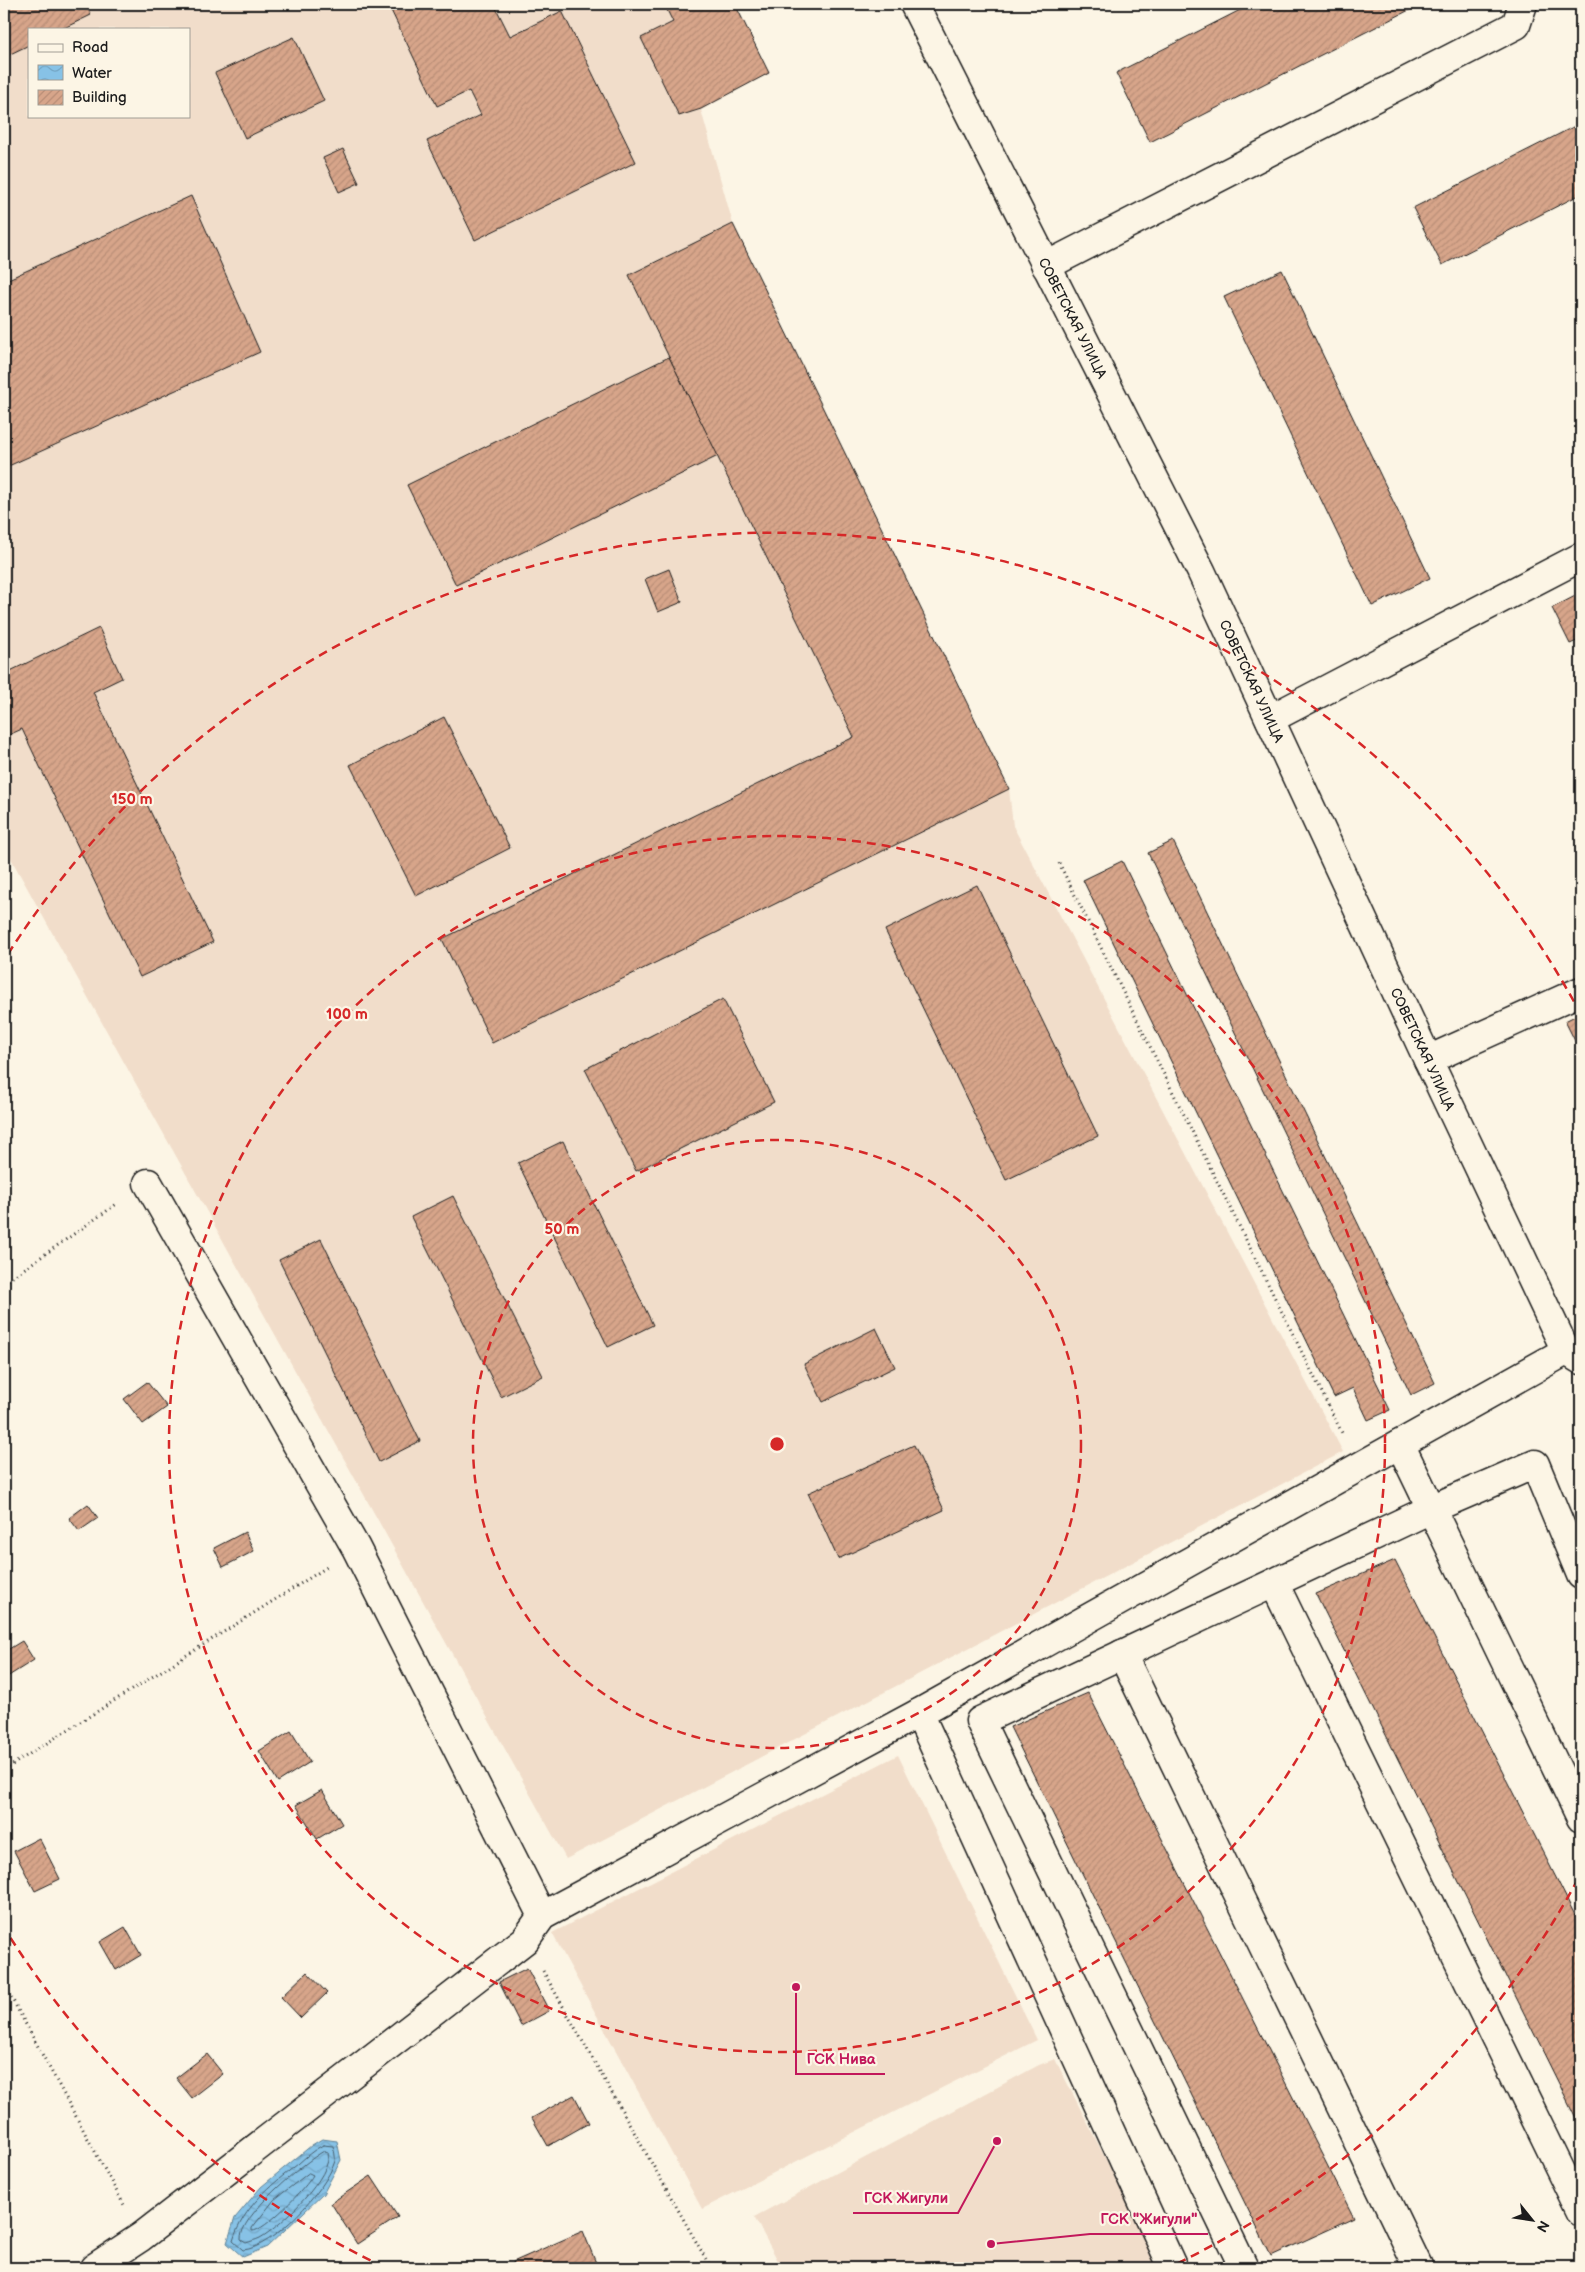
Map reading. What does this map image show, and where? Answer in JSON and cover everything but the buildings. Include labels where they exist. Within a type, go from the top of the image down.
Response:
[{"type":"street","name":"СОВЕТСКАЯ УЛИЦА","points":[[914,4],[1201,571],[1428,1060],[1574,1355]]},
{"type":"street","points":[[1046,266],[1516,25],[1522,4]]},
{"type":"street","points":[[1270,719],[1581,557]]},
{"type":"street","points":[[1428,1060],[1581,991]]},
{"type":"street","points":[[148,1182],[356,1548],[542,1916]]},
{"type":"street","points":[[94,2268],[141,2237],[525,1940],[542,1916],[919,1713],[1400,1444],[1574,1355]]},
{"type":"street","points":[[1400,1444],[1581,1818]]},
{"type":"street","points":[[1244,2268],[980,1721],[1431,1509],[1535,1464],[1581,1575]]},
{"type":"street","points":[[1274,1583],[1581,2212]]},
{"type":"street","points":[[1122,1654],[1419,2268]]},
{"type":"street","points":[[919,1713],[1173,2268]]},
{"type":"path","points":[[1058,863],[1358,1467]]},
{"type":"path","points":[[4,1283],[148,1182]]},
{"type":"path","points":[[4,1770],[356,1548]]},
{"type":"path","points":[[525,1940],[711,2268]]},
{"type":"path","points":[[4,1984],[141,2237]]},
{"type":"shaded area","points":[[4,4],[735,4],[769,73],[701,110],[733,224],[1009,789],[1013,826],[1343,1452],[566,1859],[4,846]]},
{"type":"shaded area","points":[[898,1755],[1037,2040],[702,2209],[552,1933]]},
{"type":"shaded area","points":[[1055,2059],[1161,2268],[782,2268],[754,2217],[1039,2065]]},
{"type":"water","points":[[322,2139],[337,2141],[341,2160],[323,2194],[267,2247],[243,2257],[227,2243],[235,2218],[261,2187]]},
{"type":"place","name":"ГСК Нива","points":[[796,1987]]},
{"type":"place","name":"ГСК Жигули","points":[[997,2141]]},
{"type":"place","name":"ГСК \"Жигули\"","points":[[991,2244]]}]
